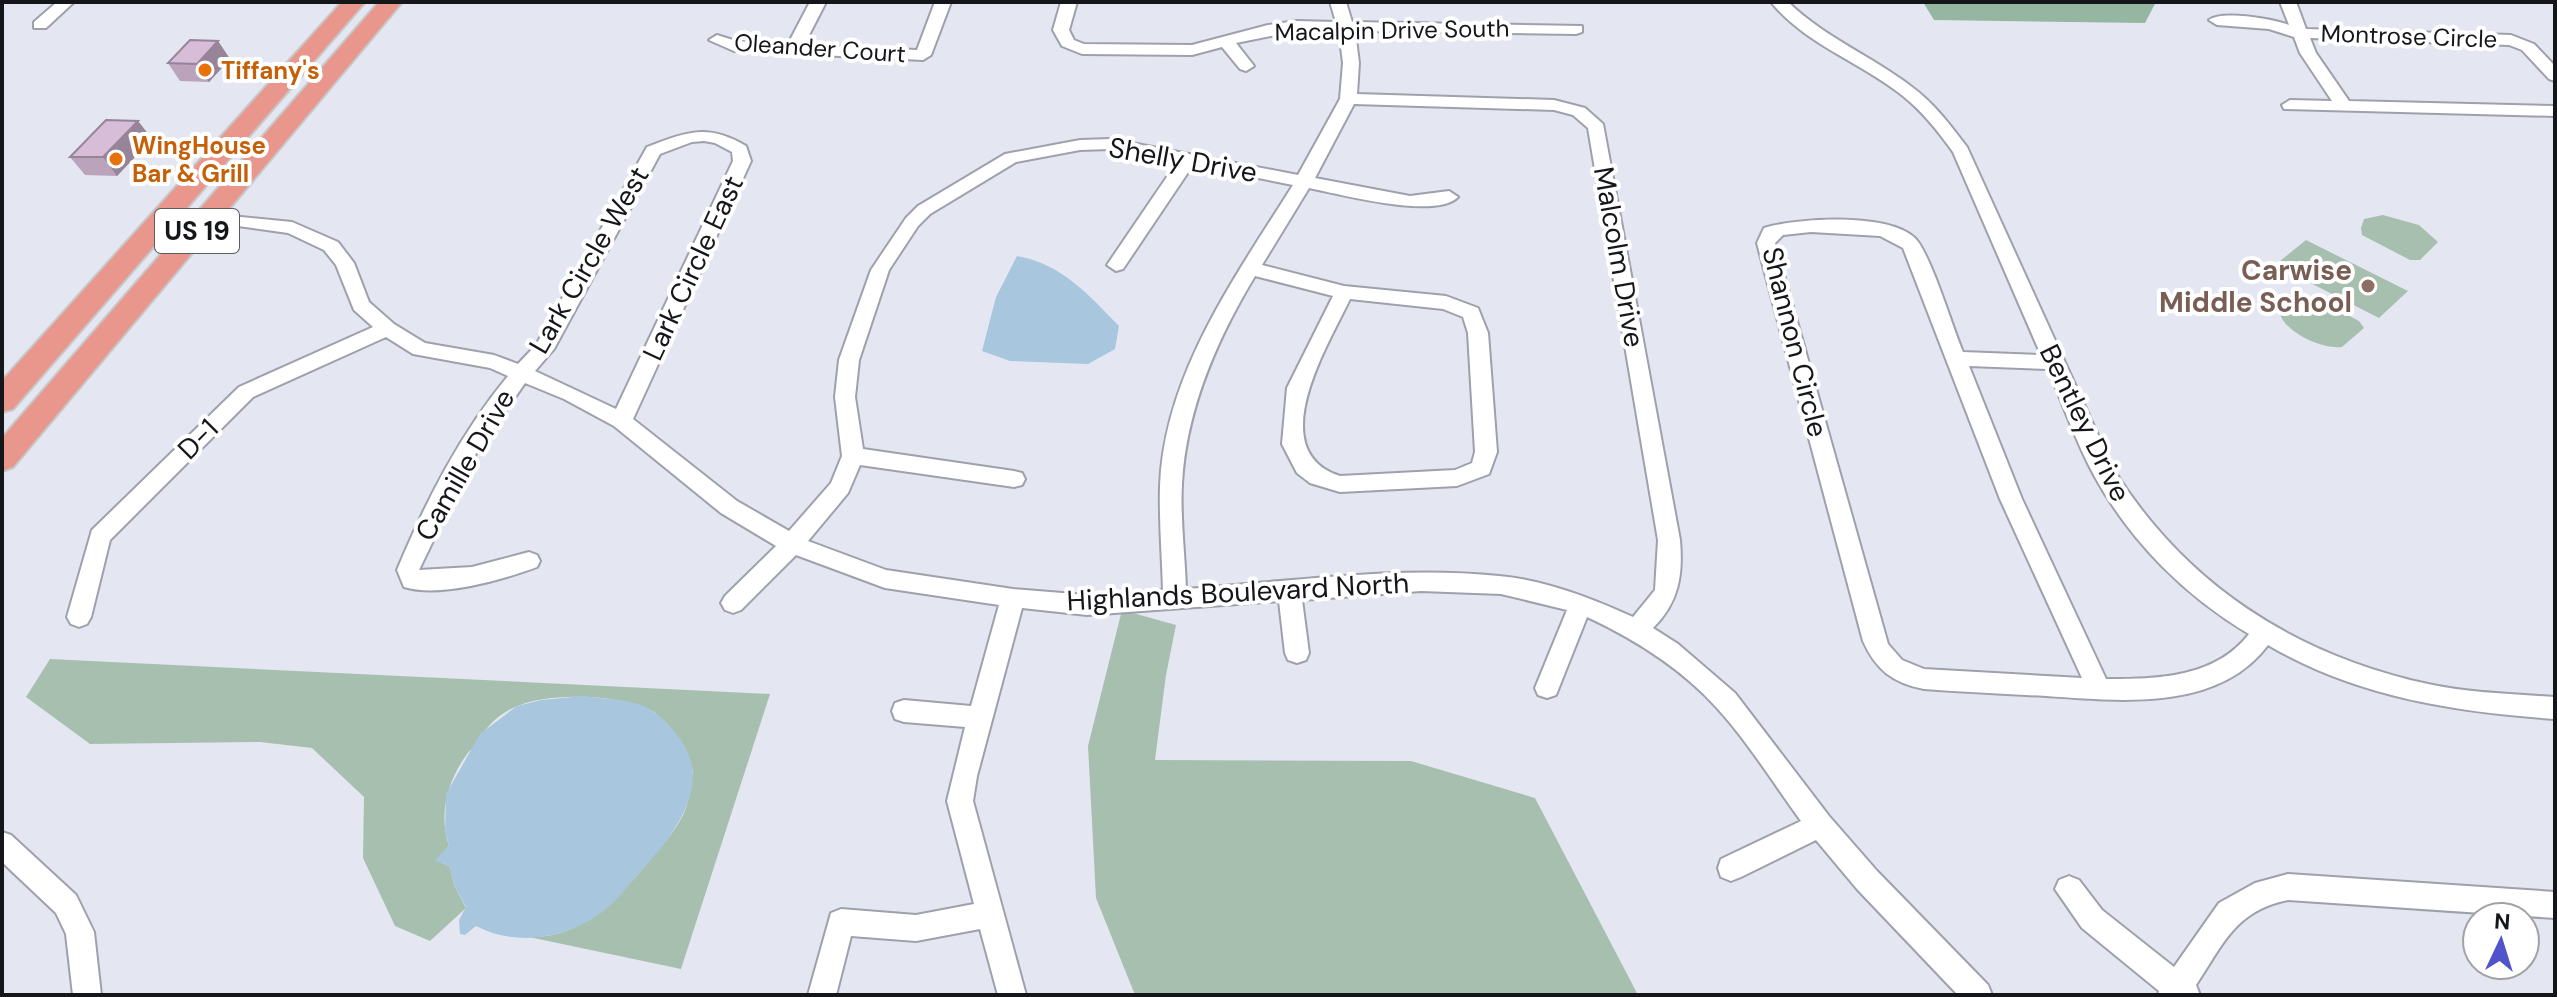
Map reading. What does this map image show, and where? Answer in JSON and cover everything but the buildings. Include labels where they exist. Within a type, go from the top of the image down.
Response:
[{"type":"highway","name":"US 19","points":[[2,401],[354,2]]},
{"type":"highway","points":[[340,62],[348,36],[377,2]]},
{"type":"highway","name":"US 19","points":[[2,459],[391,2]]},
{"type":"highway","points":[[2,453],[28,408],[170,237],[171,209]]},
{"type":"highway","points":[[2,424],[36,385],[64,331]]},
{"type":"street","points":[[40,25],[66,2]]},
{"type":"street","points":[[793,50],[818,2]]},
{"type":"street","name":"Oleander Court","points":[[717,40],[734,46],[923,55],[943,2]]},
{"type":"street","name":"Macalpin Drive South","points":[[1069,2],[1061,30],[1068,43],[1082,49],[1192,50],[1296,26],[1576,29]]},
{"type":"street","points":[[1175,597],[1171,483],[1183,413],[1203,353],[1224,311],[1304,181],[1348,99],[1351,63],[1346,27],[1338,2]]},
{"type":"street","name":"Bentley Drive","points":[[1779,2],[1820,39],[1891,81],[1926,106],[1961,151],[2104,473],[2133,519],[2193,581],[2265,631],[2323,660],[2406,689],[2469,702],[2555,708]]},
{"type":"street","points":[[2288,2],[2297,33],[2343,105]]},
{"type":"street","name":"Montrose Circle","points":[[2217,20],[2271,24],[2297,33],[2511,40],[2528,47],[2555,76]]},
{"type":"street","points":[[1225,41],[1246,66]]},
{"type":"street","name":"Malcolm Drive","points":[[1348,99],[1554,105],[1572,108],[1590,117],[1597,128],[1669,540],[1671,578],[1658,611],[1636,629]]},
{"type":"street","points":[[2290,105],[2555,111]]},
{"type":"street","name":"Lark Circle West","points":[[520,372],[544,349],[653,151],[689,137],[704,136]]},
{"type":"street","name":"Lark Circle East","points":[[621,421],[742,161],[740,150],[731,143],[704,136]]},
{"type":"street","name":"Shelly Drive","points":[[853,456],[845,397],[849,360],[880,270],[912,222],[924,210],[1011,158],[1059,148],[1111,144],[1410,202],[1449,197]]},
{"type":"street","points":[[1116,265],[1188,159]]},
{"type":"street","name":"Highlands Boulevard North","points":[[208,217],[292,228],[331,246],[345,263],[361,305],[387,329],[420,349],[494,362],[571,394],[621,421],[729,507],[792,544],[885,579],[1013,598],[1087,605],[1421,582],[1465,582],[1539,591],[1581,604],[1636,629],[1681,659],[1726,700],[1820,825],[1917,934],[1978,995]]},
{"type":"street","name":"Shannon Circle","points":[[2099,689],[2011,499],[1914,250],[1905,239],[1880,230],[1792,227],[1777,229],[1768,235],[1766,243],[1810,405],[1875,641],[1884,660],[1898,671],[1924,679],[2099,689],[2148,689],[2199,679],[2240,661],[2265,631]]},
{"type":"street","points":[[1252,269],[1344,292],[1446,303],[1471,313],[1478,333],[1486,452],[1481,468],[1457,478],[1340,484],[1318,477],[1305,467],[1293,444],[1297,388],[1344,292]]},
{"type":"street","name":"D-1","points":[[79,617],[100,536],[246,392],[387,329]]},
{"type":"street","points":[[1955,359],[2054,362]]},
{"type":"street","name":"Camille Drive","points":[[520,372],[488,418],[424,528],[408,570],[412,580],[437,580],[509,569],[529,561]]},
{"type":"street","points":[[733,603],[792,544],[840,487],[853,456],[1014,479]]},
{"type":"street","points":[[1289,590],[1297,653]]},
{"type":"street","points":[[1012,995],[960,801],[979,717],[1013,598]]},
{"type":"street","points":[[1547,688],[1581,604]]},
{"type":"street","points":[[904,711],[979,717]]},
{"type":"street","points":[[1731,868],[1820,825]]},
{"type":"street","points":[[2,844],[66,904],[80,932],[87,995]]},
{"type":"street","points":[[2069,889],[2092,919],[2178,993],[2229,912],[2265,892],[2288,887],[2555,905]]},
{"type":"street","points":[[822,995],[841,922],[916,928],[988,914]]},
{"type":"green space","points":[[1923,2],[2156,2],[2145,23],[1934,20]]},
{"type":"green space","points":[[2383,215],[2419,225],[2438,242],[2420,260],[2410,260],[2362,235],[2364,219]]},
{"type":"green space","points":[[2306,240],[2408,291],[2379,318],[2275,265]]},
{"type":"green space","points":[[2300,296],[2314,297],[2359,321],[2364,328],[2342,347],[2315,343],[2301,336],[2282,319],[2280,310],[2286,302]]},
{"type":"green space","points":[[1122,610],[1176,625],[1155,760],[1411,761],[1535,798],[1638,995],[1135,995],[1096,898],[1088,746]]},
{"type":"green space","points":[[50,659],[770,694],[681,969],[529,937],[566,931],[598,913],[639,873],[683,815],[693,771],[656,713],[625,702],[565,697],[513,708],[491,724],[460,764],[450,786],[444,822],[449,846],[436,860],[450,867],[454,885],[466,908],[430,941],[395,926],[363,858],[364,797],[312,748],[260,742],[90,744],[26,697]]},
{"type":"water","points":[[1017,256],[1048,266],[1085,292],[1119,326],[1115,349],[1088,364],[1010,361],[982,351],[996,297]]},
{"type":"water","points":[[584,696],[637,704],[662,718],[688,752],[692,789],[686,807],[666,841],[616,899],[578,927],[526,938],[492,933],[476,926],[465,935],[460,934],[459,920],[466,907],[454,885],[450,867],[435,860],[449,846],[445,830],[446,794],[480,734],[517,706]]},
{"type":"place","name":"Tiffany's","points":[[205,70]]},
{"type":"place","name":"WingHouse Bar & Grill","points":[[116,159]]},
{"type":"place","name":"Carwise Middle School","points":[[2368,286]]}]
